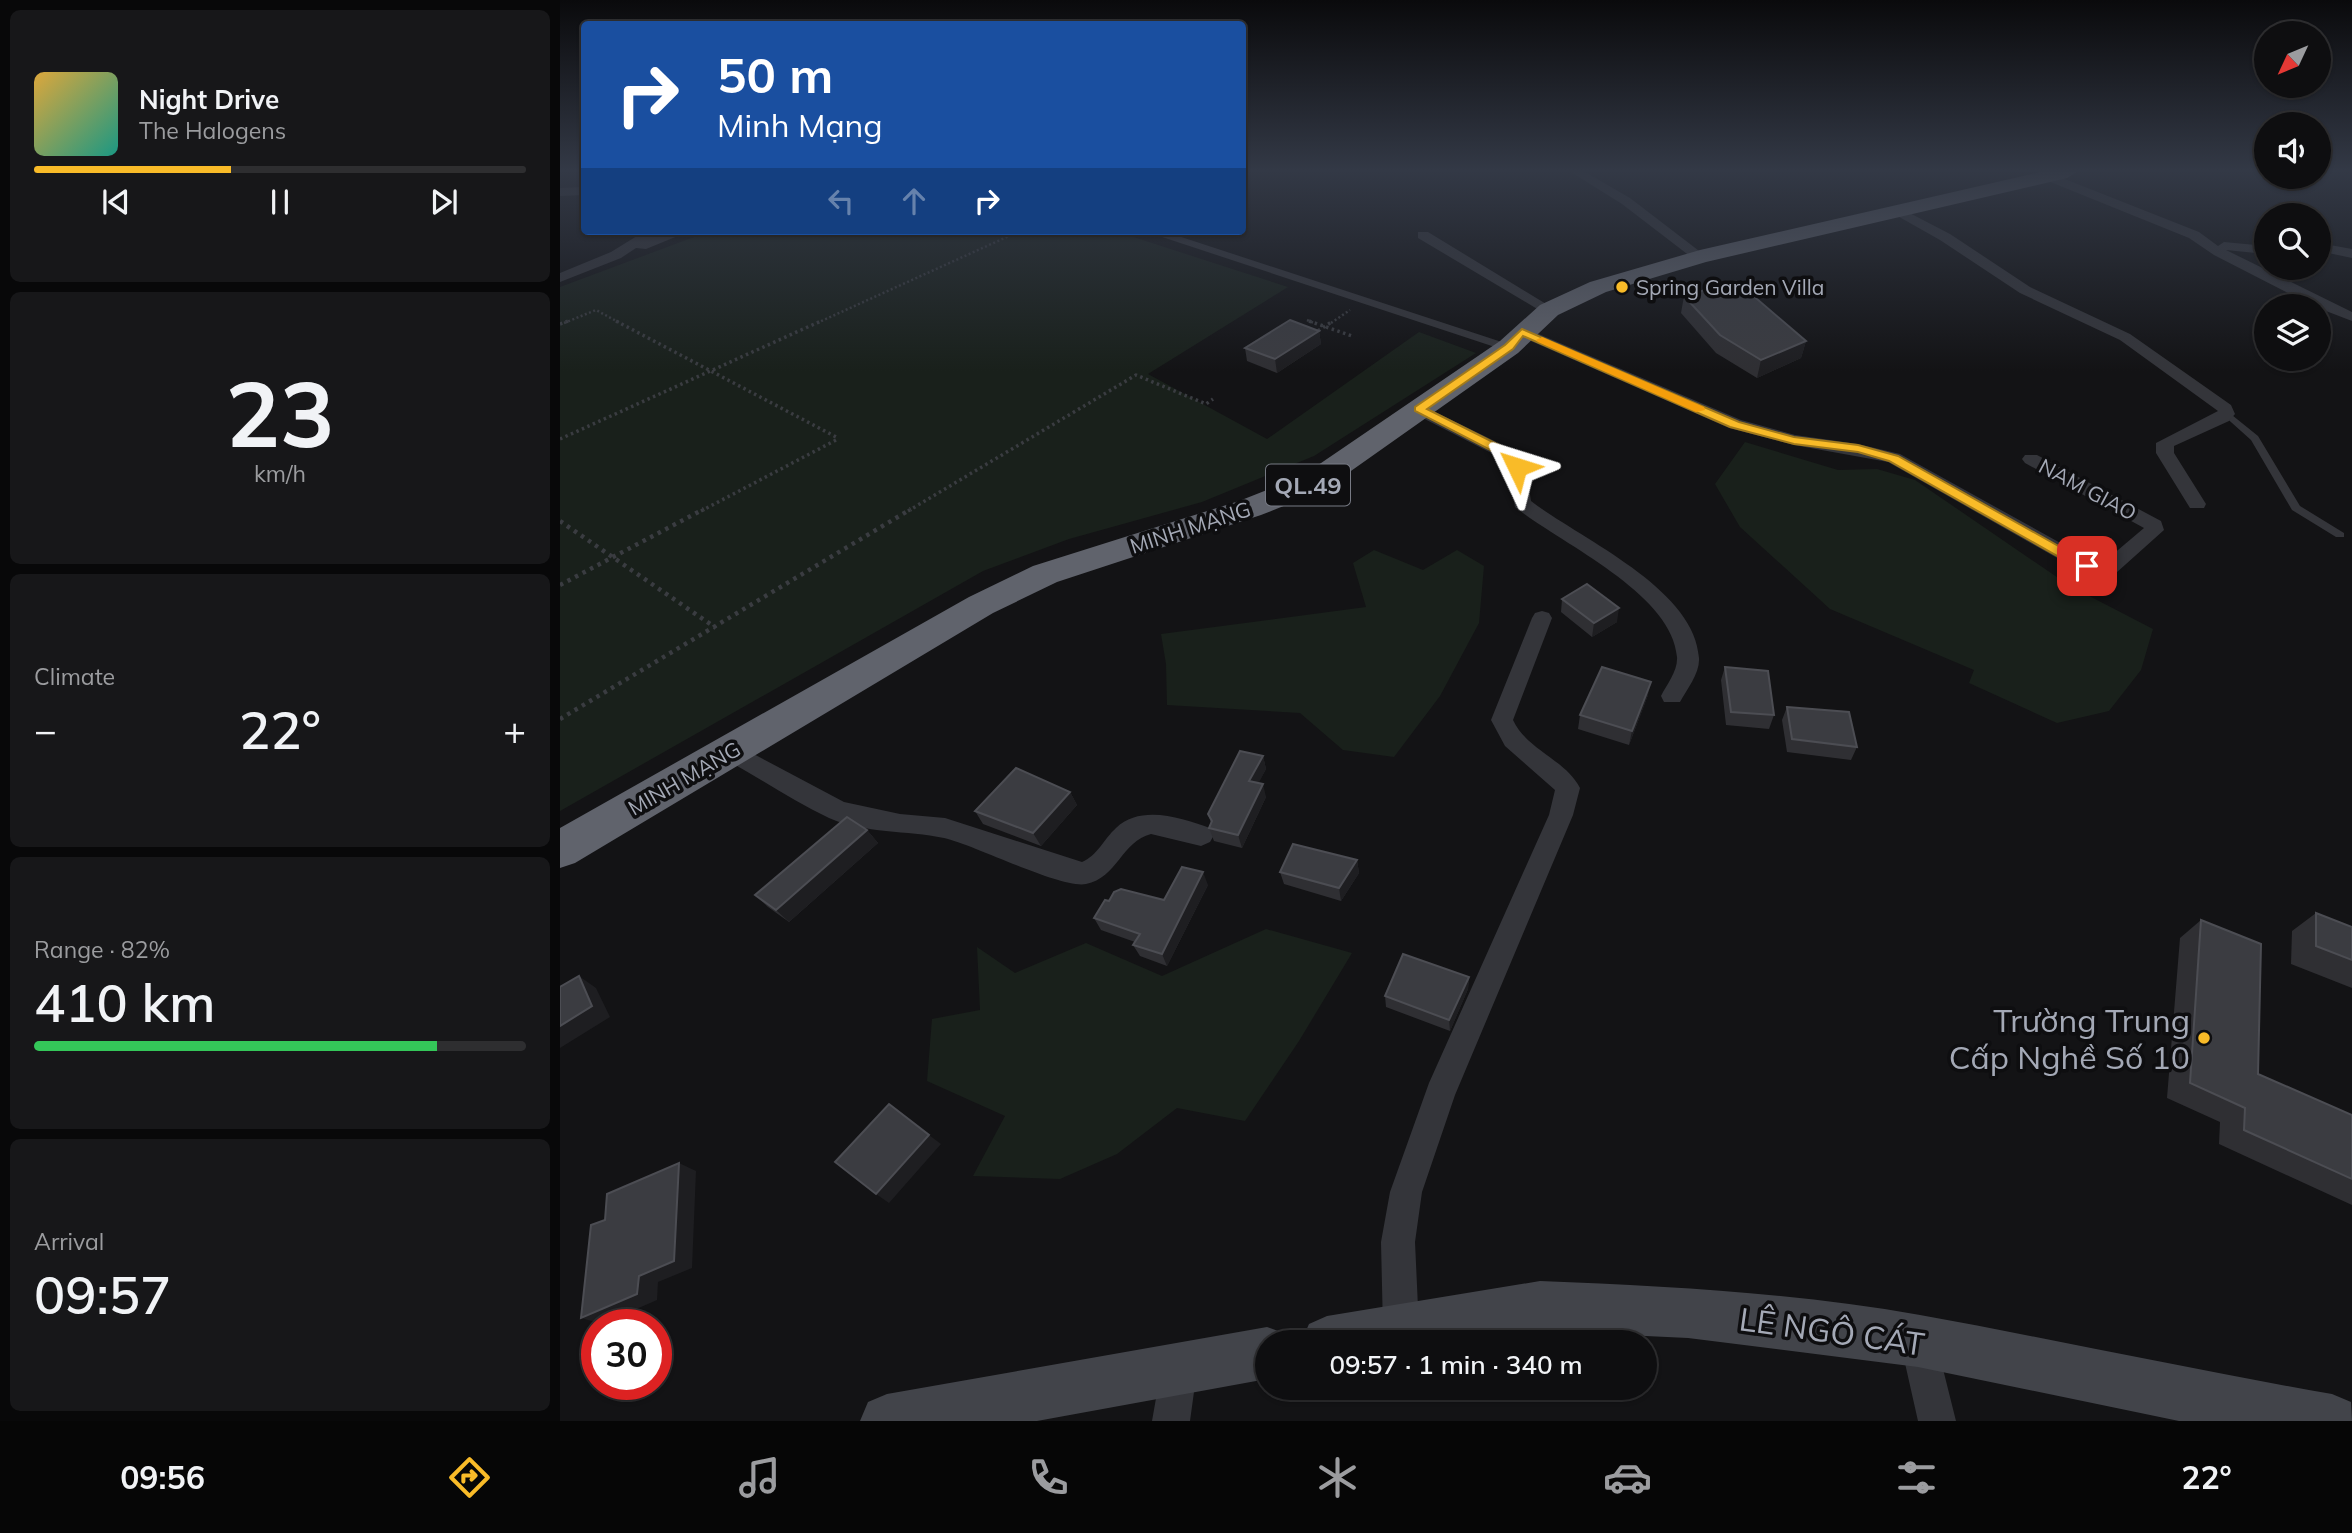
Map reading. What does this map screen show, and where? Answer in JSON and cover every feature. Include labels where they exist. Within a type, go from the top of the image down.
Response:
[{"type":"highway","name":"MINH MẠNG","points":[[560,850],[981,605],[1045,574],[1287,495],[1313,483],[1515,339],[1549,310],[1598,288],[1700,257],[1780,238]]},
{"type":"street","points":[[615,255],[642,238]]},
{"type":"street","points":[[560,278],[663,238]]},
{"type":"street","points":[[1173,238],[1365,300],[1515,339]]},
{"type":"street","points":[[1429,238],[1549,310]]},
{"type":"street","points":[[1675,238],[1700,257]]},
{"type":"street","points":[[1947,238],[2025,290],[2125,337],[2225,409],[2227,414],[2165,443],[2165,453],[2197,503]]},
{"type":"street","points":[[2198,238],[2269,275],[2306,299],[2352,317]]},
{"type":"street","points":[[2204,243],[2254,249]]},
{"type":"street","points":[[2331,248],[2352,254]]},
{"type":"street","name":"NAM GIAO","points":[[1515,339],[1735,425],[1794,440],[1858,449],[1894,458],[2087,566],[2109,569],[2154,530],[2154,524],[2031,459]]},
{"type":"street","points":[[1419,409],[1509,455],[1516,462],[1522,503],[1606,558],[1672,617],[1688,654],[1686,667],[1672,696]]},
{"type":"street","points":[[1401,1329],[1398,1242],[1406,1192],[1440,1094],[1560,814],[1568,788],[1561,777],[1506,733],[1502,720],[1542,618]]},
{"type":"street","points":[[731,751],[839,811],[900,824],[945,828],[1045,864],[1083,874],[1099,867],[1126,834],[1137,827],[1151,824],[1201,835]]},
{"type":"street","name":"LÊ NGÔ CÁT","points":[[1395,1330],[1540,1306],[1688,1312],[1918,1341],[2161,1391],[2332,1421]]},
{"type":"street","points":[[1918,1341],[1937,1421]]},
{"type":"street","points":[[887,1421],[1255,1355]]},
{"type":"street","points":[[1171,1421],[1179,1370]]},
{"type":"lane","points":[[2227,414],[2255,438],[2296,508],[2340,535]]},
{"type":"path","points":[[560,439],[1004,238]]},
{"type":"path","points":[[1308,336],[1365,300]]},
{"type":"path","points":[[560,324],[596,310],[838,439],[560,586]]},
{"type":"path","points":[[1307,320],[1352,336]]},
{"type":"path","points":[[560,719],[1136,375],[1206,404],[1213,399]]},
{"type":"path","points":[[560,521],[716,628]]},
{"type":"shaded area","points":[[690,238],[1138,238],[1288,287],[1148,374],[1267,439],[1419,332],[1476,353],[1314,456],[1202,502],[1069,539],[983,571],[560,811],[560,287]]},
{"type":"shaded area","points":[[1745,442],[1838,470],[1877,469],[1915,480],[2070,586],[2153,629],[2141,670],[2109,711],[2057,723],[1969,683],[1974,670],[1830,609],[1740,527],[1715,484]]},
{"type":"shaded area","points":[[1374,550],[1423,570],[1457,550],[1484,566],[1479,623],[1440,696],[1394,757],[1343,750],[1300,713],[1167,705],[1166,664],[1161,634],[1366,607],[1353,563]]},
{"type":"shaded area","points":[[1266,929],[1352,953],[1299,1041],[1245,1121],[1177,1108],[1117,1154],[1060,1179],[973,1176],[1005,1116],[927,1081],[932,1019],[980,1010],[977,947],[1015,973],[1086,943],[1162,976]]},
{"type":"building","points":[[1736,281],[1806,341],[1761,360],[1720,335],[1684,296]]},
{"type":"building","points":[[1290,320],[1319,331],[1275,359],[1245,348]]},
{"type":"building","points":[[1587,584],[1619,608],[1594,623],[1562,599]]},
{"type":"building","points":[[1602,667],[1651,682],[1632,731],[1580,715]]},
{"type":"building","points":[[1725,667],[1768,671],[1774,715],[1731,712]]},
{"type":"building","points":[[1787,707],[1849,712],[1857,747],[1792,739]]},
{"type":"building","points":[[1240,751],[1263,756],[1249,781],[1263,784],[1238,835],[1209,828],[1212,821],[1208,814]]},
{"type":"building","points":[[1016,768],[1070,792],[1033,833],[975,811]]},
{"type":"building","points":[[847,817],[867,830],[776,910],[755,895]]},
{"type":"building","points":[[1293,844],[1357,860],[1339,888],[1280,872]]},
{"type":"building","points":[[1182,867],[1203,872],[1162,954],[1133,945],[1140,934],[1094,918],[1105,900],[1109,901],[1114,892],[1121,889],[1164,900]]},
{"type":"building","points":[[2316,913],[2352,927],[2352,960],[2316,946]]},
{"type":"building","points":[[2201,920],[2261,944],[2258,1074],[2352,1115],[2352,1179],[2244,1130],[2245,1108],[2190,1083]]},
{"type":"building","points":[[1403,954],[1469,977],[1449,1020],[1385,996]]},
{"type":"building","points":[[579,976],[592,1006],[560,1026],[560,987]]},
{"type":"building","points":[[889,1104],[929,1135],[876,1194],[835,1162]]},
{"type":"building","points":[[679,1163],[674,1261],[639,1276],[637,1294],[602,1309],[582,1309],[591,1225],[605,1220],[607,1194]]},
{"type":"slow traffic","points":[[1542,340],[1700,410]]},
{"type":"place","name":"Spring Garden Villa","points":[[1622,287]]},
{"type":"place","name":"Trường Trung Cấp Nghề Số 10","points":[[2204,1038]]},
{"type":"route","points":[[1517,467],[1509,455],[1419,409],[1509,347],[1522,332],[1735,425],[1794,440],[1858,449],[1894,458],[2087,566]]}]
